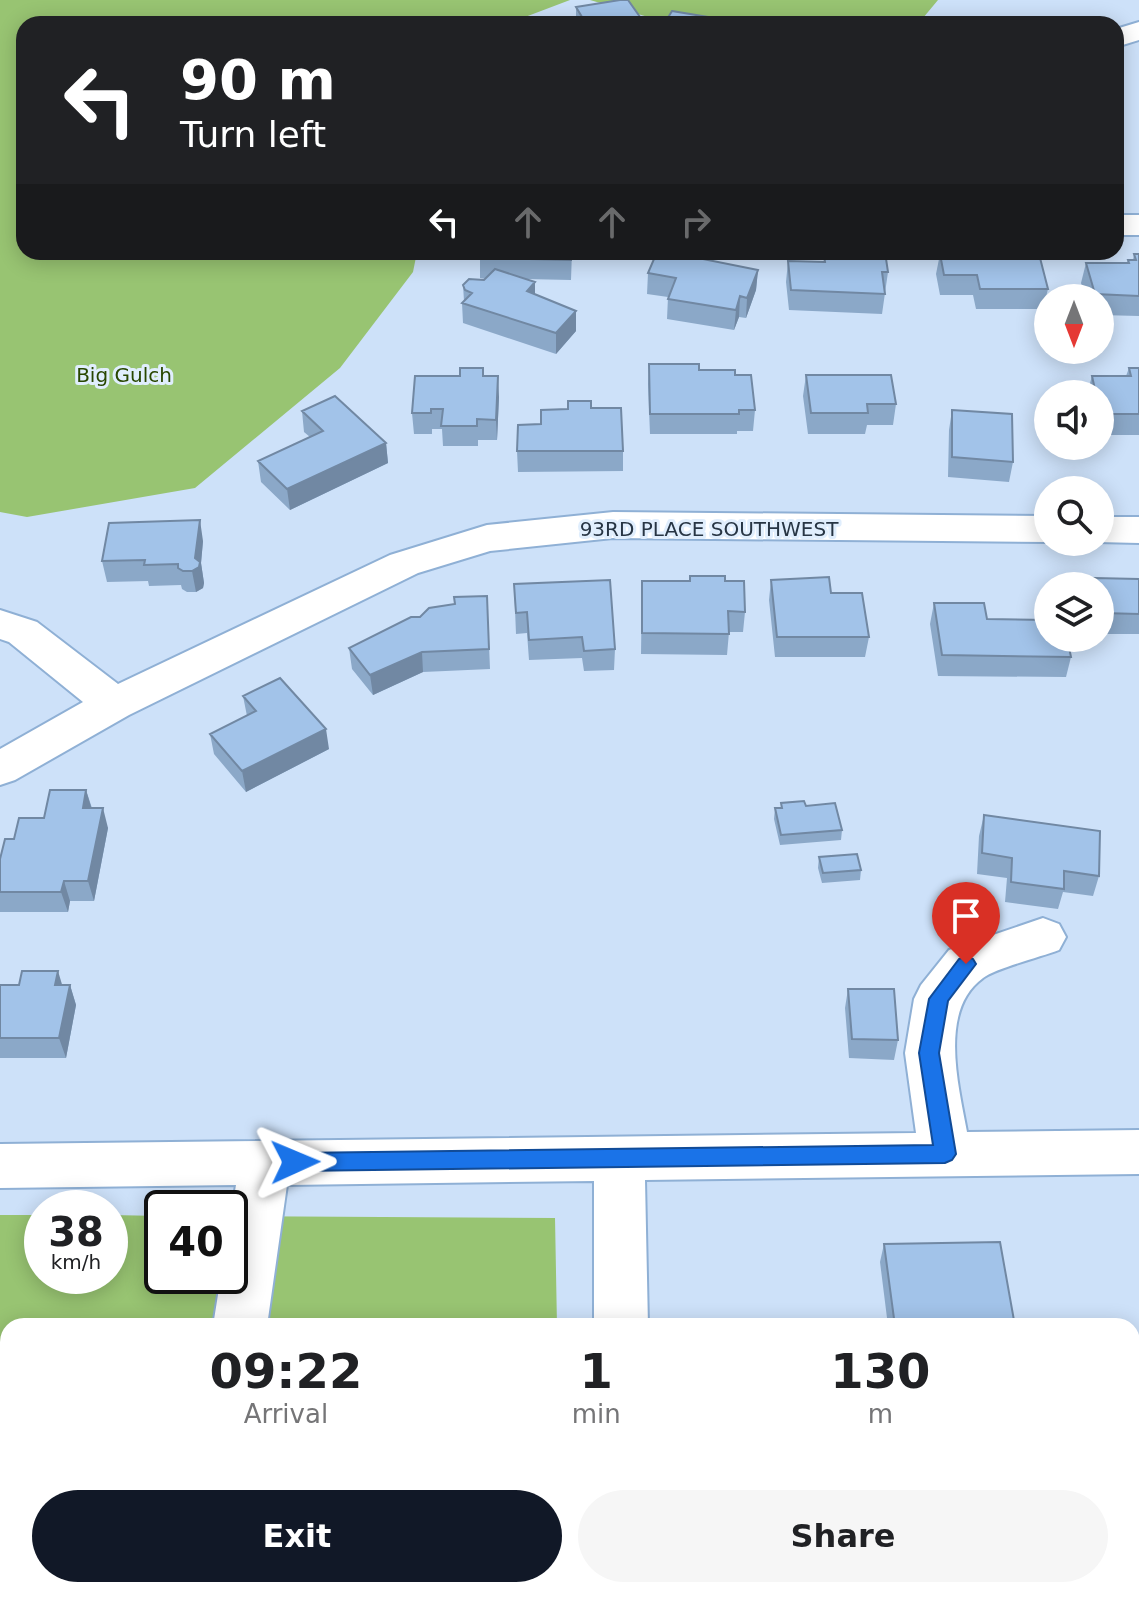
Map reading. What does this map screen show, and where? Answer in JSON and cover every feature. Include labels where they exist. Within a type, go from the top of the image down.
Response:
[{"type":"street","name":"93RD PLACE SOUTHWEST","points":[[0,769],[114,704],[404,564],[487,538],[613,525],[1034,529]]},
{"type":"street","points":[[1114,530],[1139,530]]},
{"type":"street","points":[[0,624],[23,632],[114,704]]},
{"type":"street","points":[[945,1154],[929,1053],[938,999],[966,964],[1043,937]]},
{"type":"street","points":[[0,1166],[1139,1152]]},
{"type":"street","points":[[619,1157],[621,1318]]},
{"type":"street","points":[[241,1318],[265,1163]]},
{"type":"green space","name":"Big Gulch","points":[[0,0],[570,0],[528,16],[16,16],[16,260],[415,260],[413,272],[340,368],[195,488],[27,517],[0,512]]},
{"type":"green space","points":[[590,0],[938,0],[925,16],[645,16]]},
{"type":"green space","points":[[0,1215],[24,1215],[24,1294],[128,1294],[128,1215],[144,1216],[144,1294],[248,1294],[248,1216],[555,1218],[557,1318],[0,1318]]},
{"type":"building","points":[[628,0],[639,16],[581,16],[576,7]]},
{"type":"building","points":[[672,11],[702,16],[669,16]]},
{"type":"building","points":[[1134,254],[1139,254],[1139,296],[1114,295],[1114,284],[1092,284],[1086,263],[1129,263],[1128,260],[1136,260]]},
{"type":"building","points":[[654,260],[708,260],[758,270],[747,298],[740,296],[736,310],[668,299],[676,278],[648,273]]},
{"type":"building","points":[[886,260],[888,272],[882,272],[885,294],[791,290],[788,261]]},
{"type":"building","points":[[941,260],[1041,260],[1047,284],[1034,284],[1034,289],[980,289],[977,275],[944,275]]},
{"type":"building","points":[[495,269],[535,282],[527,291],[576,311],[556,333],[462,303],[472,293],[465,290],[463,285],[469,279],[484,280]]},
{"type":"building","points":[[649,364],[699,364],[699,370],[735,370],[735,375],[751,375],[755,410],[739,410],[739,414],[650,414]]},
{"type":"building","points":[[460,368],[483,368],[483,376],[498,376],[496,420],[477,419],[477,426],[441,426],[443,409],[431,409],[431,413],[412,413],[415,376],[460,376]]},
{"type":"building","points":[[1129,368],[1139,368],[1139,414],[1114,414],[1114,380],[1093,380],[1092,376],[1131,376]]},
{"type":"building","points":[[806,375],[891,375],[896,404],[867,404],[868,413],[811,413]]},
{"type":"building","points":[[335,396],[386,443],[287,489],[258,461],[323,431],[302,411]]},
{"type":"building","points":[[568,401],[591,401],[591,408],[621,408],[623,451],[517,451],[518,425],[541,424],[541,410],[568,409]]},
{"type":"building","points":[[952,410],[1012,414],[1013,462],[952,457]]},
{"type":"building","points":[[200,520],[195,558],[200,562],[199,567],[192,571],[183,571],[178,564],[144,565],[145,560],[102,561],[109,523]]},
{"type":"building","points":[[690,576],[725,576],[725,581],[744,581],[745,612],[728,611],[729,634],[642,633],[642,581],[690,581]]},
{"type":"building","points":[[829,577],[831,593],[862,593],[869,637],[777,637],[771,580]]},
{"type":"building","points":[[1114,578],[1139,579],[1139,614],[1114,613]]},
{"type":"building","points":[[610,580],[615,649],[584,651],[582,637],[529,640],[527,612],[516,613],[514,584]]},
{"type":"building","points":[[487,596],[489,649],[422,652],[370,675],[349,648],[411,617],[420,617],[429,608],[455,604],[454,597]]},
{"type":"building","points":[[934,603],[984,603],[987,619],[1034,620],[1034,652],[1070,652],[1071,657],[942,655]]},
{"type":"building","points":[[280,678],[326,729],[242,771],[210,734],[256,711],[243,696]]},
{"type":"building","points":[[50,790],[86,790],[83,808],[103,808],[88,881],[64,881],[61,892],[0,892],[0,859],[5,839],[14,839],[19,818],[44,818]]},
{"type":"building","points":[[804,801],[806,806],[835,803],[842,830],[781,835],[775,808],[782,808],[781,803]]},
{"type":"building","points":[[984,815],[1100,831],[1099,876],[1064,871],[1064,889],[1011,882],[1012,858],[982,853]]},
{"type":"building","points":[[857,854],[861,870],[823,873],[819,857]]},
{"type":"building","points":[[22,971],[58,971],[55,985],[70,985],[59,1038],[0,1038],[0,985],[19,985]]},
{"type":"building","points":[[848,989],[894,989],[898,1040],[852,1039]]},
{"type":"building","points":[[1000,1242],[1014,1318],[894,1318],[884,1244]]},
{"type":"route","points":[[295,1162],[945,1154],[929,1053],[938,999],[966,964]]}]
